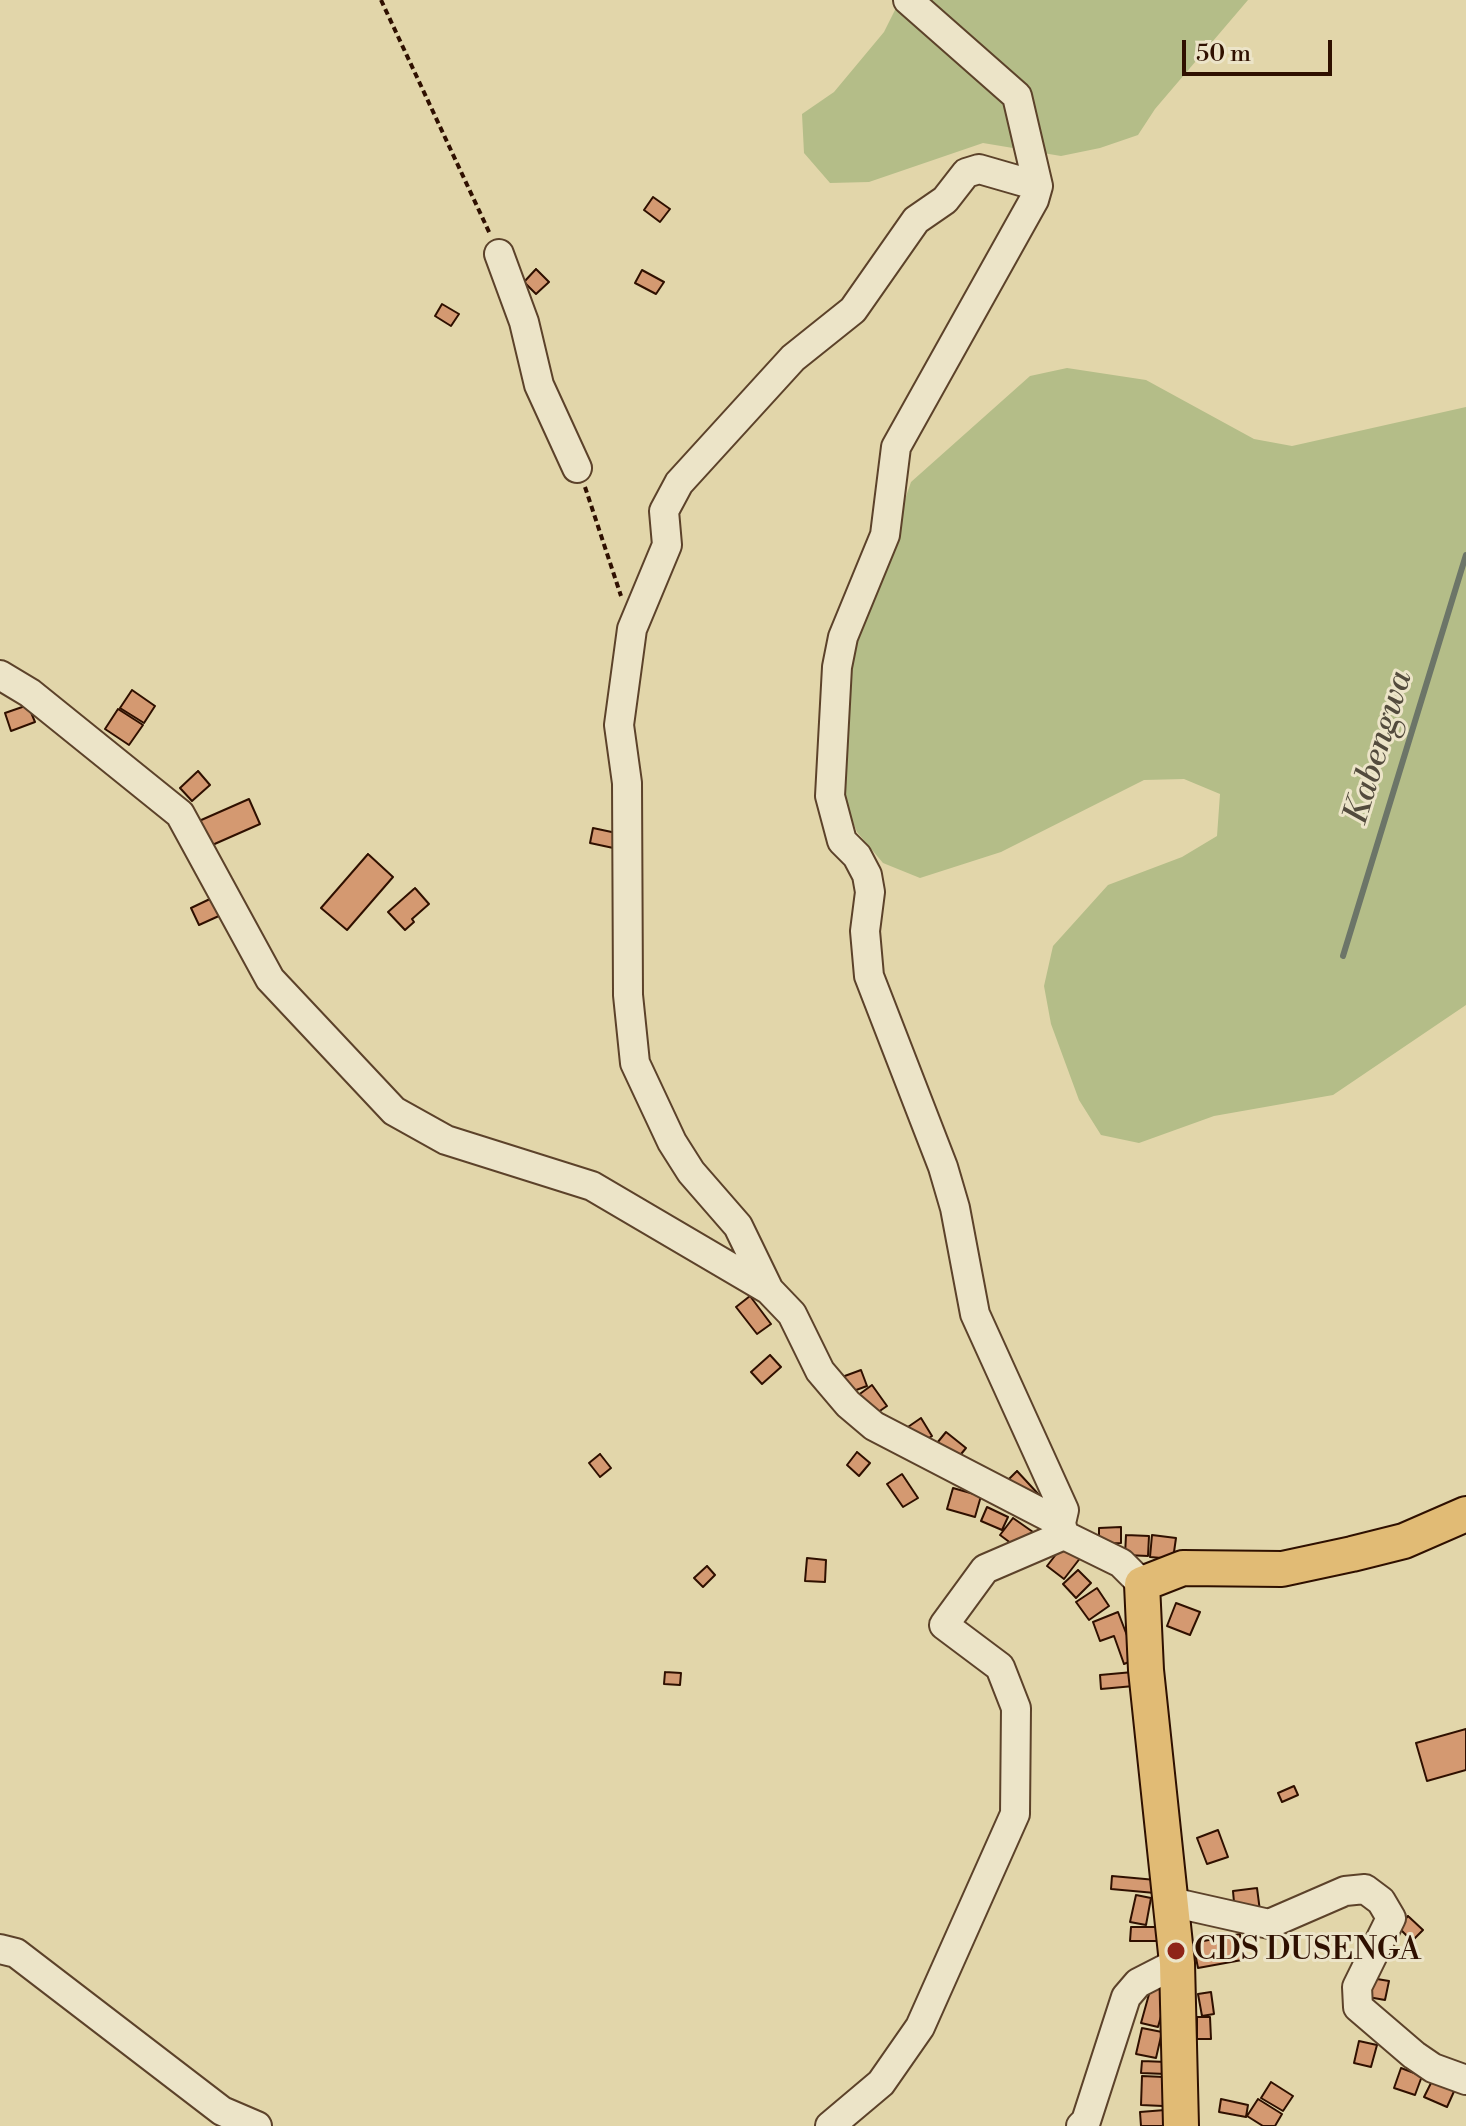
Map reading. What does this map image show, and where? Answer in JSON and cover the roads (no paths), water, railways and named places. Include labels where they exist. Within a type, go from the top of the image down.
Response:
[{"type":"main road","points":[[1181,2126],[1177,1963],[1146,1670],[1142,1584],[1183,1568],[1282,1569],[1352,1554],[1404,1541],[1466,1514]]},
{"type":"street","points":[[908,0],[1017,96],[1038,186],[1034,200],[896,447],[885,535],[843,637],[837,667],[830,796],[842,841],[857,856],[867,875],[870,892],[865,931],[869,976],[943,1167],[955,1208],[975,1314],[1064,1510],[1062,1529]]},
{"type":"street","points":[[769,1290],[738,1226],[691,1172],[672,1142],[635,1063],[628,995],[627,783],[619,725],[632,629],[667,545],[664,511],[679,483],[793,358],[853,310],[916,220],[945,200],[966,173],[979,169],[1038,186]]},
{"type":"street","points":[[499,254],[524,322],[539,385],[577,468]]},
{"type":"street","points":[[0,675],[30,693],[180,814],[270,979],[394,1111],[446,1140],[592,1186],[769,1290],[792,1314],[820,1371],[848,1404],[874,1426],[1121,1563],[1142,1584]]},
{"type":"street","points":[[830,2126],[881,2083],[920,2027],[1015,1814],[1016,1708],[1000,1667],[944,1625],[985,1569],[1062,1529]]},
{"type":"street","points":[[1171,1902],[1269,1924],[1345,1891],[1365,1889],[1381,1901],[1391,1918],[1357,1987],[1358,2007],[1433,2068],[1466,2080]]},
{"type":"street","points":[[0,1949],[16,1953],[222,2111],[257,2126]]},
{"type":"street","points":[[1081,2126],[1086,2121],[1126,1997],[1138,1983],[1177,1963]]},
{"type":"waterway","name":"Kabengwa","points":[[1343,956],[1466,555]]},
{"type":"place","name":"CDS DUSENGA","points":[[1176,1951]]}]
